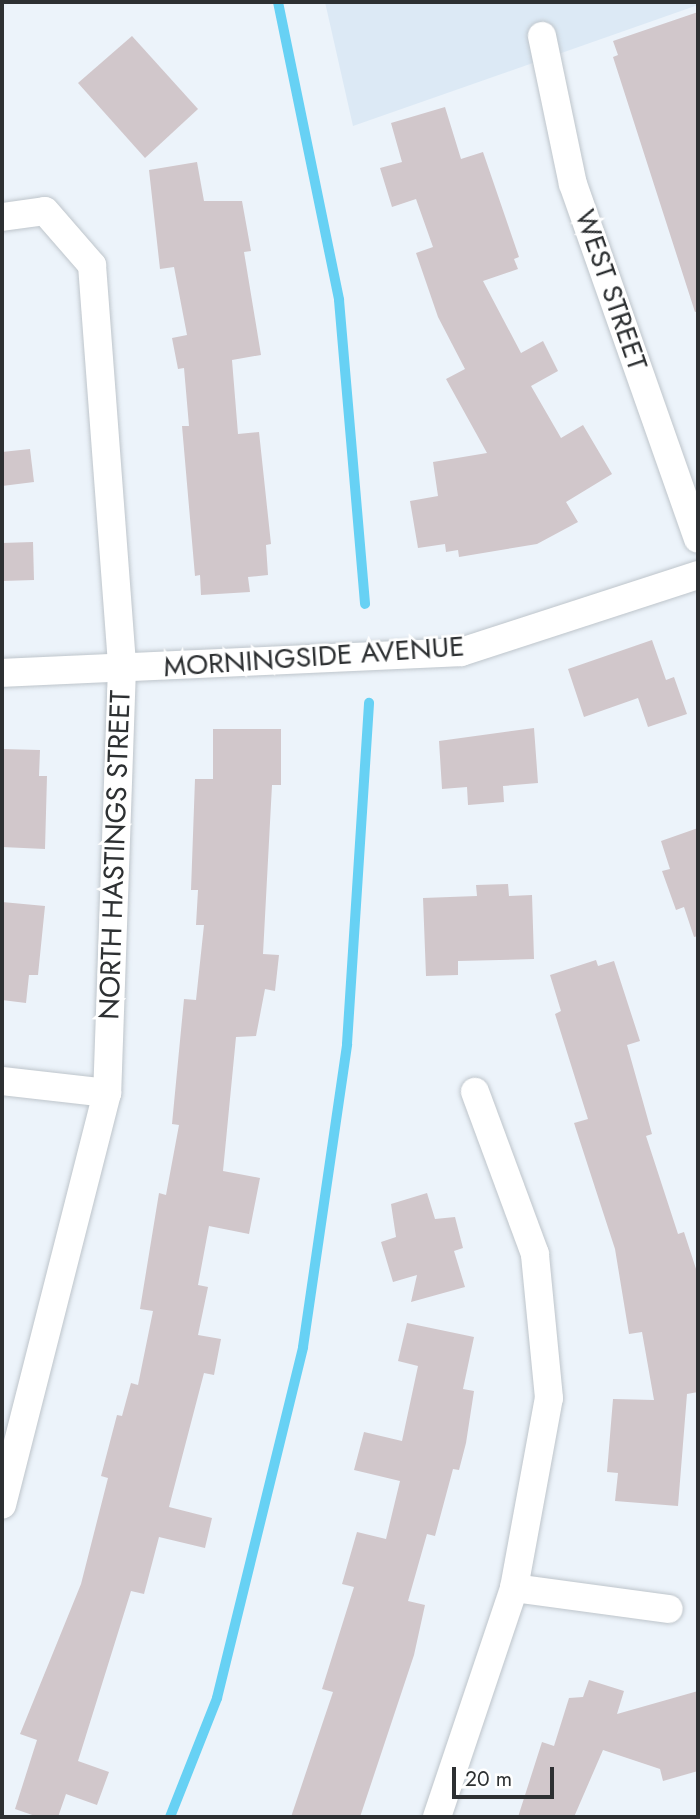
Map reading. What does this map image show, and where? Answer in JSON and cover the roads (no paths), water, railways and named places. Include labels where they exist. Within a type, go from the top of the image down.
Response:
[{"type":"street","name":"WEST STREET","points":[[542,36],[573,184],[698,539]]},
{"type":"street","name":"NORTH HASTINGS STREET","points":[[2,217],[46,211],[92,265],[122,668],[107,1093],[2,1505]]},
{"type":"street","name":"MORNINGSIDE AVENUE","points":[[2,673],[461,652],[698,575]]},
{"type":"street","points":[[2,1081],[107,1093]]},
{"type":"street","points":[[437,1817],[514,1588],[549,1398],[535,1254],[475,1092]]},
{"type":"street","points":[[514,1588],[669,1609]]},
{"type":"waterway","points":[[278,2],[339,300],[365,604]]},
{"type":"waterway","points":[[170,1817],[217,1698],[303,1347],[347,1044],[369,703]]}]
